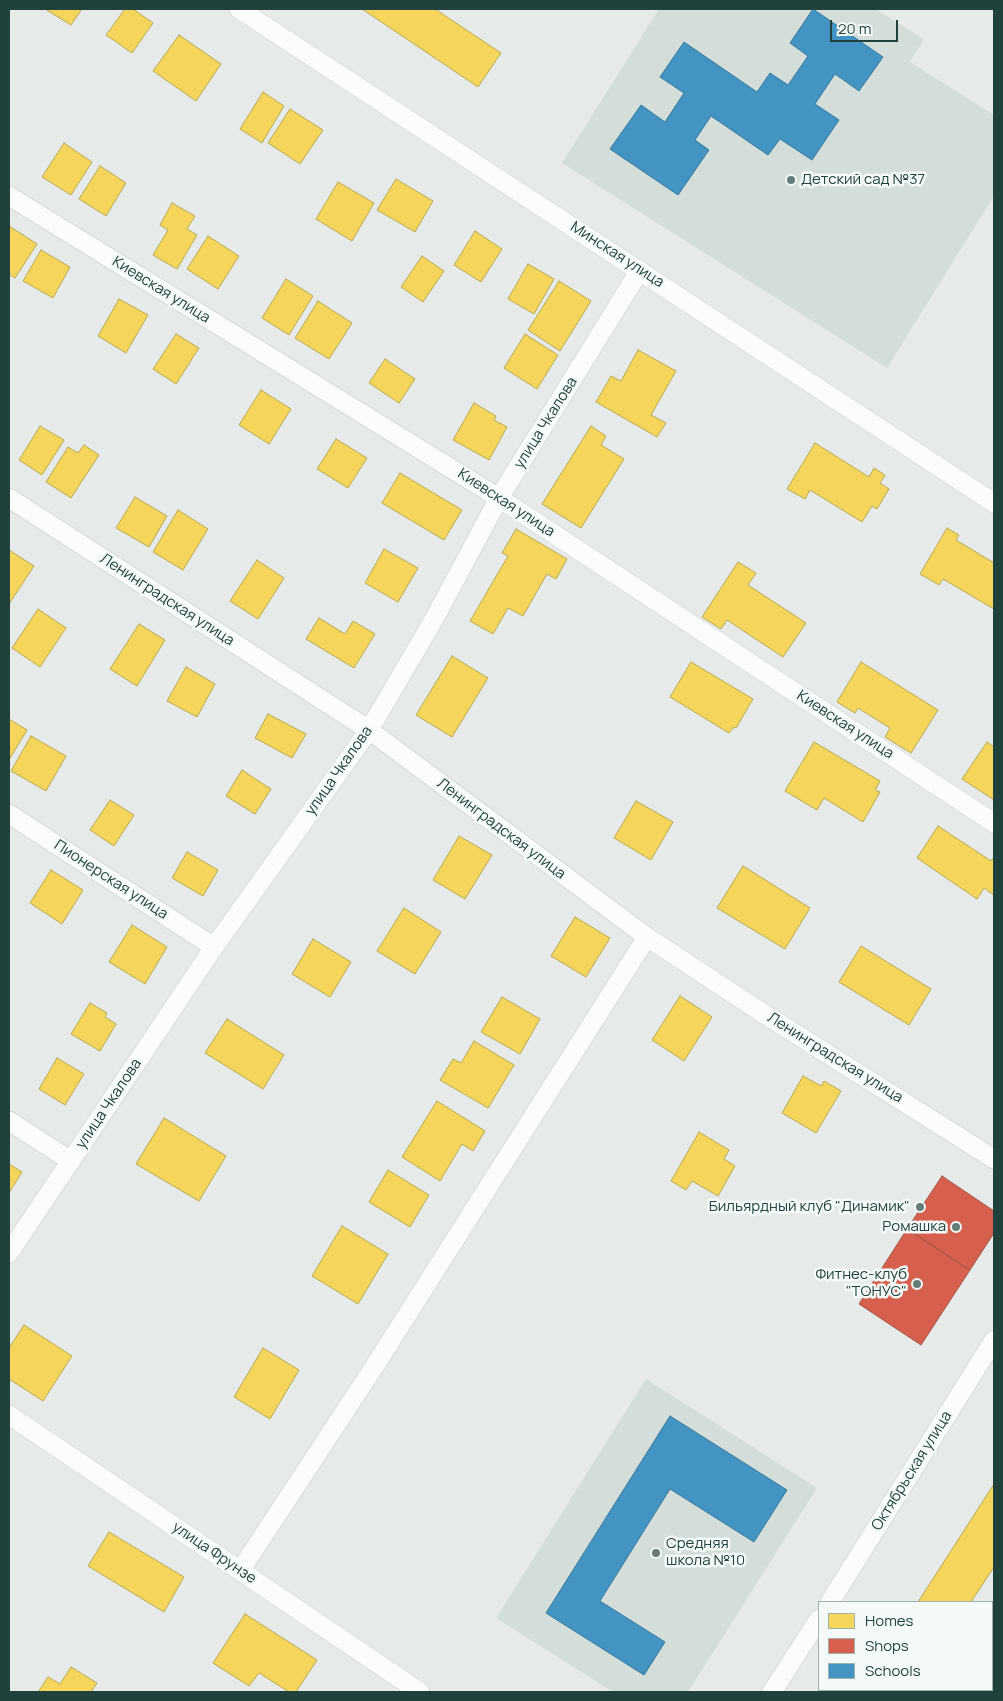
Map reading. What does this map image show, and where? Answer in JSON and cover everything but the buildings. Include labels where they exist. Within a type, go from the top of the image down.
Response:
[{"type":"street","name":"Минская улица","points":[[239,9],[994,503]]},
{"type":"street","name":"Киевская улица","points":[[9,196],[499,498],[994,823]]},
{"type":"street","name":"улица Чкалова","points":[[9,1253],[214,947],[369,730],[433,621],[499,498],[640,270]]},
{"type":"street","name":"Ленинградская улица","points":[[9,498],[369,730],[647,937],[761,1012],[994,1159]]},
{"type":"street","name":"Пионерская улица","points":[[9,814],[214,947]]},
{"type":"street","points":[[240,1571],[374,1367],[647,937]]},
{"type":"street","points":[[9,1121],[71,1162]]},
{"type":"street","name":"Октябрьская улица","points":[[831,1601],[994,1340]]},
{"type":"street","name":"улица Фрунзе","points":[[9,1415],[420,1692]]},
{"type":"street","points":[[772,1692],[818,1622]]},
{"type":"shaded area","name":"Детский сад №37","points":[[659,9],[875,9],[924,39],[910,62],[994,115],[994,196],[887,368],[562,163]]},
{"type":"shaded area","name":"Средняя школа №10","points":[[646,1379],[817,1488],[688,1692],[613,1692],[496,1618]]},
{"type":"place","name":"Детский сад №37","points":[[791,180]]},
{"type":"place","name":"Бильярдный клуб \"Динамик\"","points":[[920,1207]]},
{"type":"place","name":"Ромашка","points":[[956,1227]]},
{"type":"place","name":"Фитнес-клуб \"ТОНУС\"","points":[[917,1284]]},
{"type":"place","name":"Средняя школа №10","points":[[656,1553]]}]
